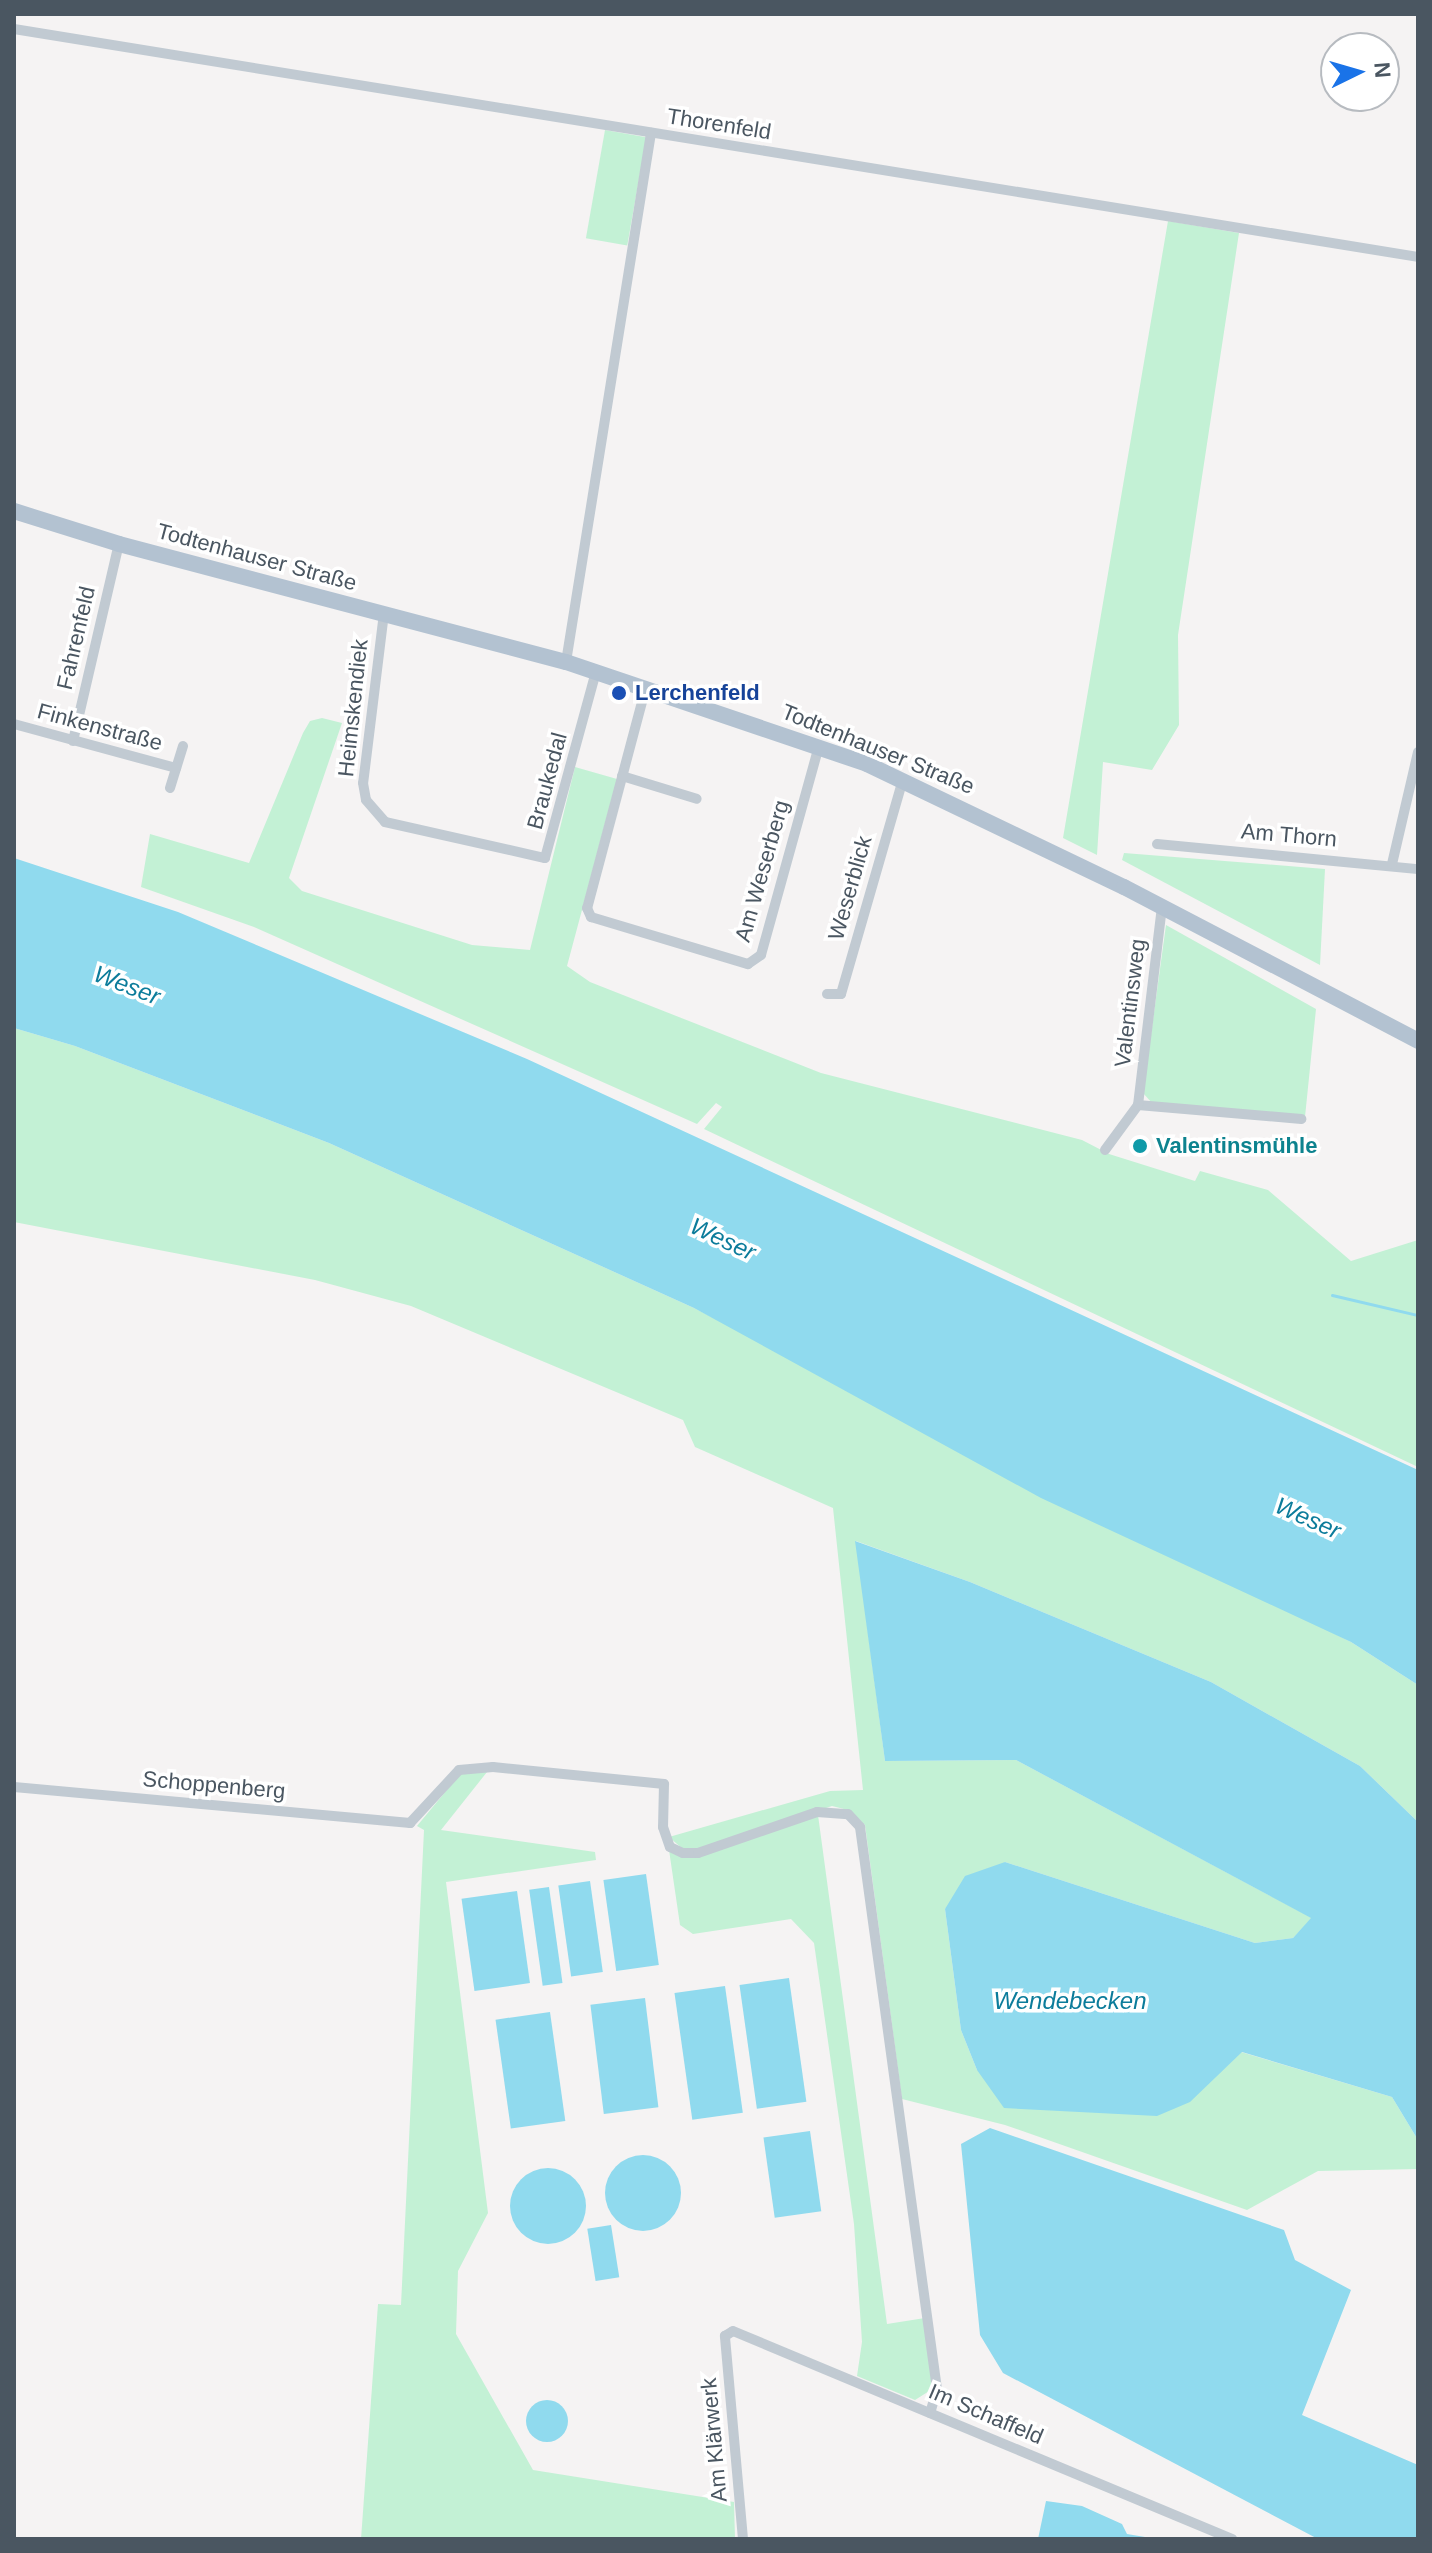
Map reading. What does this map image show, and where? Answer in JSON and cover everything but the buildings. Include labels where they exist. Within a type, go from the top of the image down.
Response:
[{"type":"main road","name":"Todtenhauser Straße","points":[[14,511],[119,544],[566,662],[819,746],[903,779],[1162,906],[1415,1040]]},
{"type":"street","name":"Thorenfeld","points":[[14,29],[1418,257]]},
{"type":"street","points":[[566,662],[651,133]]},
{"type":"street","name":"Fahrenfeld","points":[[73,741],[119,544]]},
{"type":"street","name":"Heimskendiek","points":[[384,613],[363,783],[366,800],[385,822],[457,839]]},
{"type":"street","name":"Braukedal","points":[[457,839],[545,858],[596,672]]},
{"type":"street","points":[[646,687],[622,776],[697,799]]},
{"type":"street","name":"Finkenstraße","points":[[14,724],[176,768]]},
{"type":"street","name":"Finkenstraße","points":[[170,788],[183,746]]},
{"type":"street","name":"Am Weserberg","points":[[622,776],[588,914],[748,964],[761,955],[819,746]]},
{"type":"street","points":[[1392,864],[1418,752]]},
{"type":"street","name":"Weserblick","points":[[827,994],[841,994],[903,779]]},
{"type":"street","name":"Am Thorn","points":[[1157,844],[1392,864],[1418,869]]},
{"type":"street","name":"Valentinsweg","points":[[1105,1150],[1138,1105],[1162,906]]},
{"type":"street","points":[[1138,1105],[1301,1119]]},
{"type":"street","name":"Schoppenberg","points":[[14,1787],[410,1823],[459,1770],[493,1767],[664,1784],[663,1827],[670,1847],[683,1853],[698,1853],[817,1812],[848,1814],[860,1827],[937,2389],[930,2413]]},
{"type":"street","name":"Im Schaffeld","points":[[725,2336],[733,2331],[1232,2539]]},
{"type":"street","name":"Am Klärwerk","points":[[725,2336],[743,2539]]},
{"type":"green space","points":[[605,130],[646,137],[627,246],[586,238]]},
{"type":"green space","points":[[1168,221],[1239,233],[1178,635],[1179,725],[1152,770],[1103,762],[1097,855],[1063,838]]},
{"type":"green space","points":[[322,718],[342,723],[289,878],[302,891],[472,945],[530,950],[575,767],[617,779],[567,966],[590,982],[821,1073],[1082,1140],[1109,1154],[1195,1181],[1200,1171],[1268,1190],[1351,1261],[1418,1240],[1418,1467],[704,1129],[722,1107],[716,1103],[697,1124],[254,927],[141,887],[150,834],[249,863],[303,733],[310,721]]},
{"type":"green space","points":[[1124,853],[1325,869],[1320,965],[1122,860]]},
{"type":"green space","points":[[1166,925],[1316,1009],[1305,1117],[1152,1103],[1143,1093]]},
{"type":"green space","points":[[14,1028],[75,1046],[329,1143],[694,1308],[1351,1642],[1418,1685],[1418,1822],[1360,1766],[1211,1682],[970,1582],[856,1541],[885,1761],[1016,1760],[1312,1918],[1293,1938],[1255,1943],[1005,1862],[945,1909],[961,2030],[977,2070],[1190,2101],[1241,2052],[1392,2097],[1418,2140],[1418,2169],[1318,2171],[1247,2210],[1005,2125],[902,2099],[865,1825],[848,1810],[832,1806],[699,1850],[684,1850],[669,1837],[830,1791],[863,1790],[833,1508],[695,1447],[683,1420],[411,1306],[315,1280],[14,1222]]},
{"type":"green space","points":[[487,1772],[441,1830],[595,1852],[596,1860],[446,1882],[488,2213],[458,2271],[456,2334],[533,2470],[734,2502],[735,2539],[361,2539],[378,2304],[401,2305],[424,1830],[417,1826],[461,1773]]},
{"type":"green space","points":[[818,1815],[887,2324],[925,2318],[934,2388],[915,2400],[857,2376],[862,2342],[854,2224],[814,1943],[791,1919],[693,1934],[680,1925],[669,1850],[683,1856]]},
{"type":"water","name":"Weser","points":[[14,858],[178,912],[527,1059],[1418,1470],[1418,1685],[1351,1642],[1041,1498],[694,1308],[329,1143],[75,1046],[14,1028]]},
{"type":"water","name":"Wendebecken","points":[[855,1541],[970,1582],[1211,1682],[1360,1766],[1418,1822],[1418,2140],[1392,2097],[1242,2052],[1190,2102],[1157,2116],[1004,2108],[977,2070],[961,2030],[945,1909],[965,1876],[1005,1862],[1255,1943],[1293,1938],[1311,1918],[1016,1760],[885,1761]]},
{"type":"water","points":[[646,1874],[659,1965],[616,1971],[603,1880]]},
{"type":"water","points":[[590,1881],[603,1972],[571,1977],[558,1885]]},
{"type":"water","points":[[549,1887],[562,1983],[543,1986],[529,1890]]},
{"type":"water","points":[[517,1891],[530,1983],[474,1991],[462,1899]]},
{"type":"water","points":[[789,1978],[806,2102],[757,2109],[739,1985]]},
{"type":"water","points":[[725,1986],[743,2113],[692,2120],[674,1993]]},
{"type":"water","points":[[645,1998],[658,2107],[604,2114],[590,2005]]},
{"type":"water","points":[[550,2012],[565,2121],[511,2129],[496,2020]]},
{"type":"water","points":[[990,2128],[1284,2230],[1295,2260],[1351,2290],[1302,2415],[1418,2465],[1418,2539],[1318,2539],[1003,2373],[980,2335],[961,2144]]},
{"type":"water","points":[[810,2131],[821,2211],[775,2218],[763,2138]]},
{"type":"water","points":[[636,2155],[650,2155],[664,2161],[675,2172],[681,2193],[678,2208],[670,2220],[650,2231],[636,2231],[622,2225],[611,2214],[605,2200],[605,2186],[611,2172],[622,2161]]},
{"type":"water","points":[[541,2168],[555,2168],[569,2174],[580,2185],[586,2206],[583,2221],[575,2233],[555,2244],[541,2244],[527,2238],[516,2227],[510,2213],[510,2199],[516,2185],[527,2174]]},
{"type":"water","points":[[611,2225],[619,2277],[596,2281],[587,2229]]},
{"type":"water","points":[[547,2400],[562,2406],[568,2421],[562,2436],[547,2442],[532,2436],[526,2421],[532,2406]]},
{"type":"water","points":[[1046,2501],[1082,2506],[1122,2524],[1127,2534],[1157,2539],[1038,2539]]},
{"type":"waterway","points":[[1332,1295],[1417,1315]]},
{"type":"place","name":"Lerchenfeld","points":[[619,693]]},
{"type":"place","name":"Valentinsmühle","points":[[1140,1146]]}]
